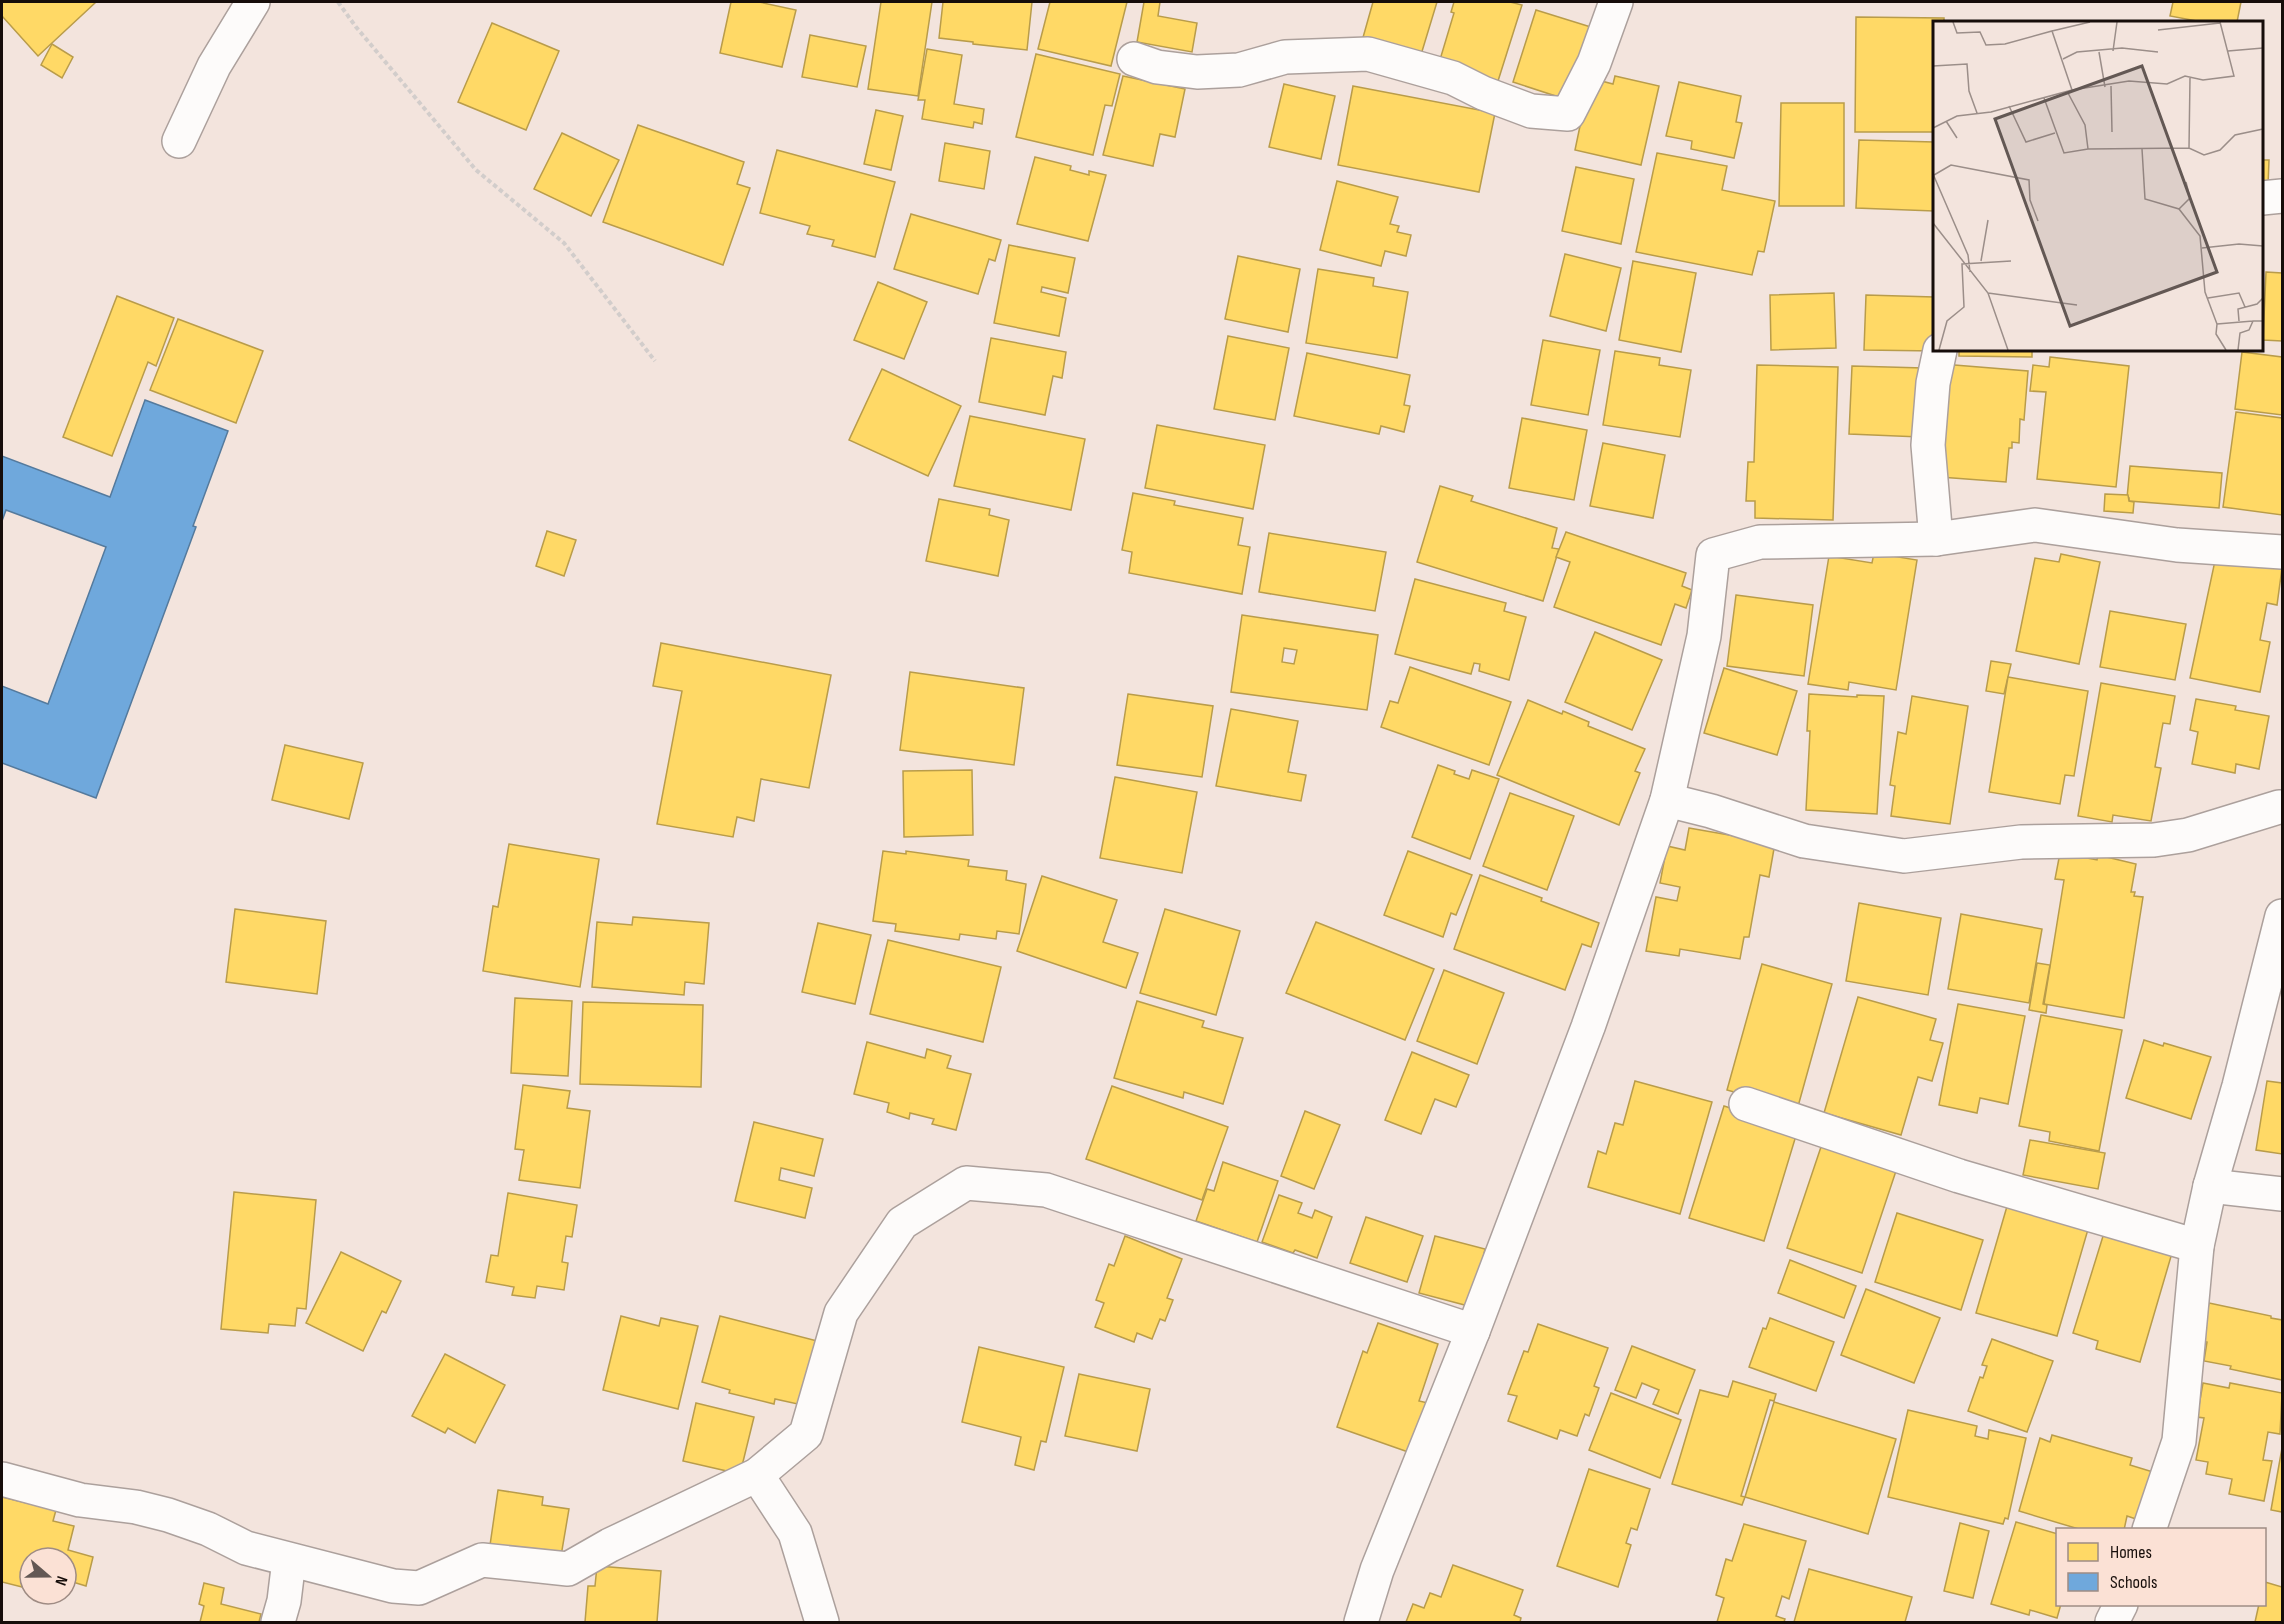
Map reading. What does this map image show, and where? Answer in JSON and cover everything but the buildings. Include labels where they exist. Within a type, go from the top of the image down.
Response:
[{"type":"street","points":[[179,141],[214,66],[253,2]]},
{"type":"street","points":[[1134,59],[1157,67],[1197,72],[1239,70],[1285,57],[1368,54],[1453,78],[1483,93],[1531,111],[1568,114],[1594,63],[1616,2]]},
{"type":"street","points":[[2263,198],[2283,196]]},
{"type":"street","points":[[1936,539],[1928,445],[1933,383],[1940,351]]},
{"type":"street","points":[[1361,1623],[1377,1570],[1473,1331],[1588,1028],[1667,800],[1704,636],[1713,555],[1760,542],[1936,539],[2035,525],[2177,545],[2283,552]]},
{"type":"street","points":[[1667,800],[1711,811],[1804,841],[1904,856],[2021,842],[2154,840],[2188,835],[2281,802]]},
{"type":"street","points":[[2150,1528],[2179,1441],[2197,1246],[2210,1186],[2239,1086],[2283,916]]},
{"type":"street","points":[[1746,1104],[1959,1176],[2197,1246]]},
{"type":"street","points":[[2,1479],[80,1500],[136,1507],[168,1515],[208,1529],[246,1548],[393,1586],[419,1588],[482,1560],[568,1569],[610,1545],[757,1475],[806,1434],[841,1313],[903,1223],[966,1183],[1046,1190],[1473,1331]]},
{"type":"street","points":[[2210,1186],[2283,1194]]},
{"type":"street","points":[[757,1475],[795,1533],[822,1623]]},
{"type":"street","points":[[278,1623],[284,1600],[289,1560]]},
{"type":"street","points":[[2112,1623],[2120,1606]]},
{"type":"path","points":[[338,2],[356,27],[476,171],[564,243],[655,361]]}]
